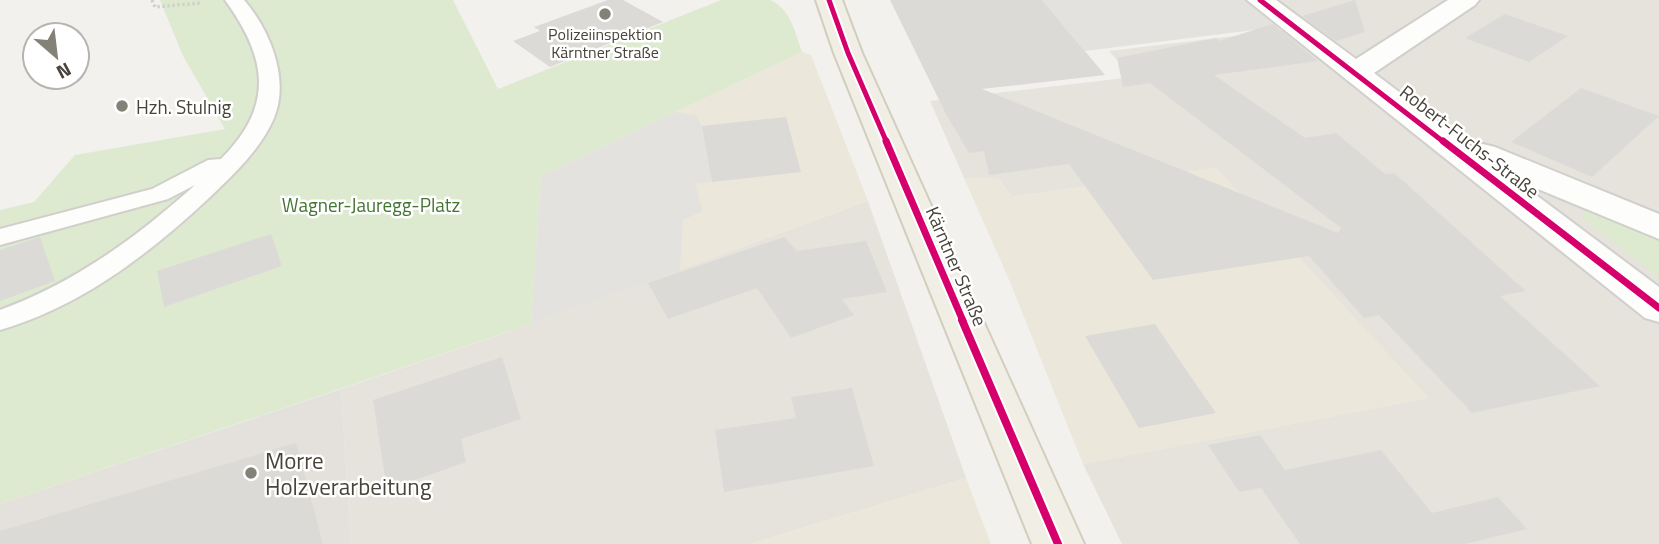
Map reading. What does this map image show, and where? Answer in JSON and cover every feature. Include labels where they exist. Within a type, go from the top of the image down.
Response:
[{"type":"main road","name":"Kärntner Straße","points":[[829,0],[848,53],[1058,544]]},
{"type":"street","name":"Robert-Fuchs-Straße","points":[[1260,0],[1659,308]]},
{"type":"street","points":[[1356,72],[1466,0]]},
{"type":"street","points":[[1439,136],[1659,227]]},
{"type":"lane","points":[[0,320],[39,306],[92,278],[198,195],[245,148],[264,118],[269,88],[258,33],[236,2]]},
{"type":"lane","points":[[0,237],[160,194],[245,148]]},
{"type":"path","points":[[152,0],[155,7],[236,2]]},
{"type":"shaded area","points":[[1042,0],[1245,0],[1277,27],[1085,51]]},
{"type":"shaded area","points":[[1275,0],[1659,0],[1659,544],[1122,544],[1083,464],[1428,398],[1216,168],[1011,197],[999,179],[964,178],[930,101],[1133,77],[1109,51],[1309,27]]},
{"type":"shaded area","points":[[802,52],[811,55],[868,201],[531,324],[541,176]]},
{"type":"shaded area","points":[[676,112],[697,116],[703,129],[712,182],[695,184],[703,211],[683,220],[680,270],[531,324],[541,176]]},
{"type":"shaded area","points":[[1216,168],[1429,398],[1083,464],[1010,282],[964,178],[999,179],[1011,197]]},
{"type":"shaded area","points":[[868,201],[966,478],[750,544],[351,544],[341,389],[531,324]]},
{"type":"shaded area","points":[[341,389],[351,544],[0,544],[0,504]]},
{"type":"shaded area","points":[[966,478],[991,544],[750,544]]},
{"type":"green space","name":"Wagner-Jauregg-Platz","points":[[160,0],[453,0],[498,89],[721,0],[770,0],[777,4],[788,15],[802,52],[541,176],[531,324],[0,504],[0,210],[34,202],[75,155],[225,129],[183,56]]},
{"type":"green space","points":[[1592,209],[1659,235],[1659,277],[1582,218],[1583,212]]},
{"type":"building","points":[[608,0],[623,0],[663,22],[550,67],[513,41],[540,31],[534,27]]},
{"type":"building","points":[[890,0],[1042,0],[1105,75],[982,89],[1338,233],[1341,228],[1150,83],[1123,87],[1117,58],[1216,38],[1219,41],[1273,24],[1318,61],[1214,75],[1305,138],[1336,133],[1385,174],[1394,173],[1526,291],[1500,296],[1600,386],[1472,413],[1379,315],[1364,318],[1309,256],[1153,280],[1069,164],[989,175],[984,151],[969,153],[946,114]]},
{"type":"building","points":[[1355,0],[1365,32],[1336,41],[1302,16]]},
{"type":"building","points":[[1505,14],[1568,36],[1529,62],[1465,38]]},
{"type":"building","points":[[1581,88],[1659,116],[1592,177],[1511,142]]},
{"type":"building","points":[[786,117],[801,172],[712,182],[702,126]]},
{"type":"building","points":[[271,234],[282,266],[164,307],[157,271]]},
{"type":"building","points":[[40,237],[55,281],[0,301],[0,250]]},
{"type":"building","points":[[784,237],[797,251],[866,241],[887,292],[842,299],[854,315],[791,338],[757,288],[668,319],[648,283]]},
{"type":"building","points":[[1155,324],[1216,413],[1139,428],[1085,336]]},
{"type":"building","points":[[502,357],[521,419],[461,439],[466,462],[387,490],[373,400]]},
{"type":"building","points":[[852,388],[874,466],[724,492],[715,430],[796,418],[791,397]]},
{"type":"building","points":[[1260,435],[1285,470],[1381,450],[1432,513],[1498,497],[1527,529],[1465,544],[1300,544],[1261,488],[1239,492],[1208,445]]},
{"type":"building","name":"Morre Holzverarbeitung","points":[[296,443],[323,544],[0,544],[0,531]]},
{"type":"cycle path","points":[[829,0],[848,53],[1058,544]]},
{"type":"cycle path","points":[[1260,0],[1659,308]]},
{"type":"place","name":"Polizeiinspektion Kärntner Straße","points":[[605,14]]},
{"type":"place","name":"Hzh. Stulnig","points":[[122,106]]},
{"type":"place","name":"Morre Holzverarbeitung","points":[[251,473]]}]
